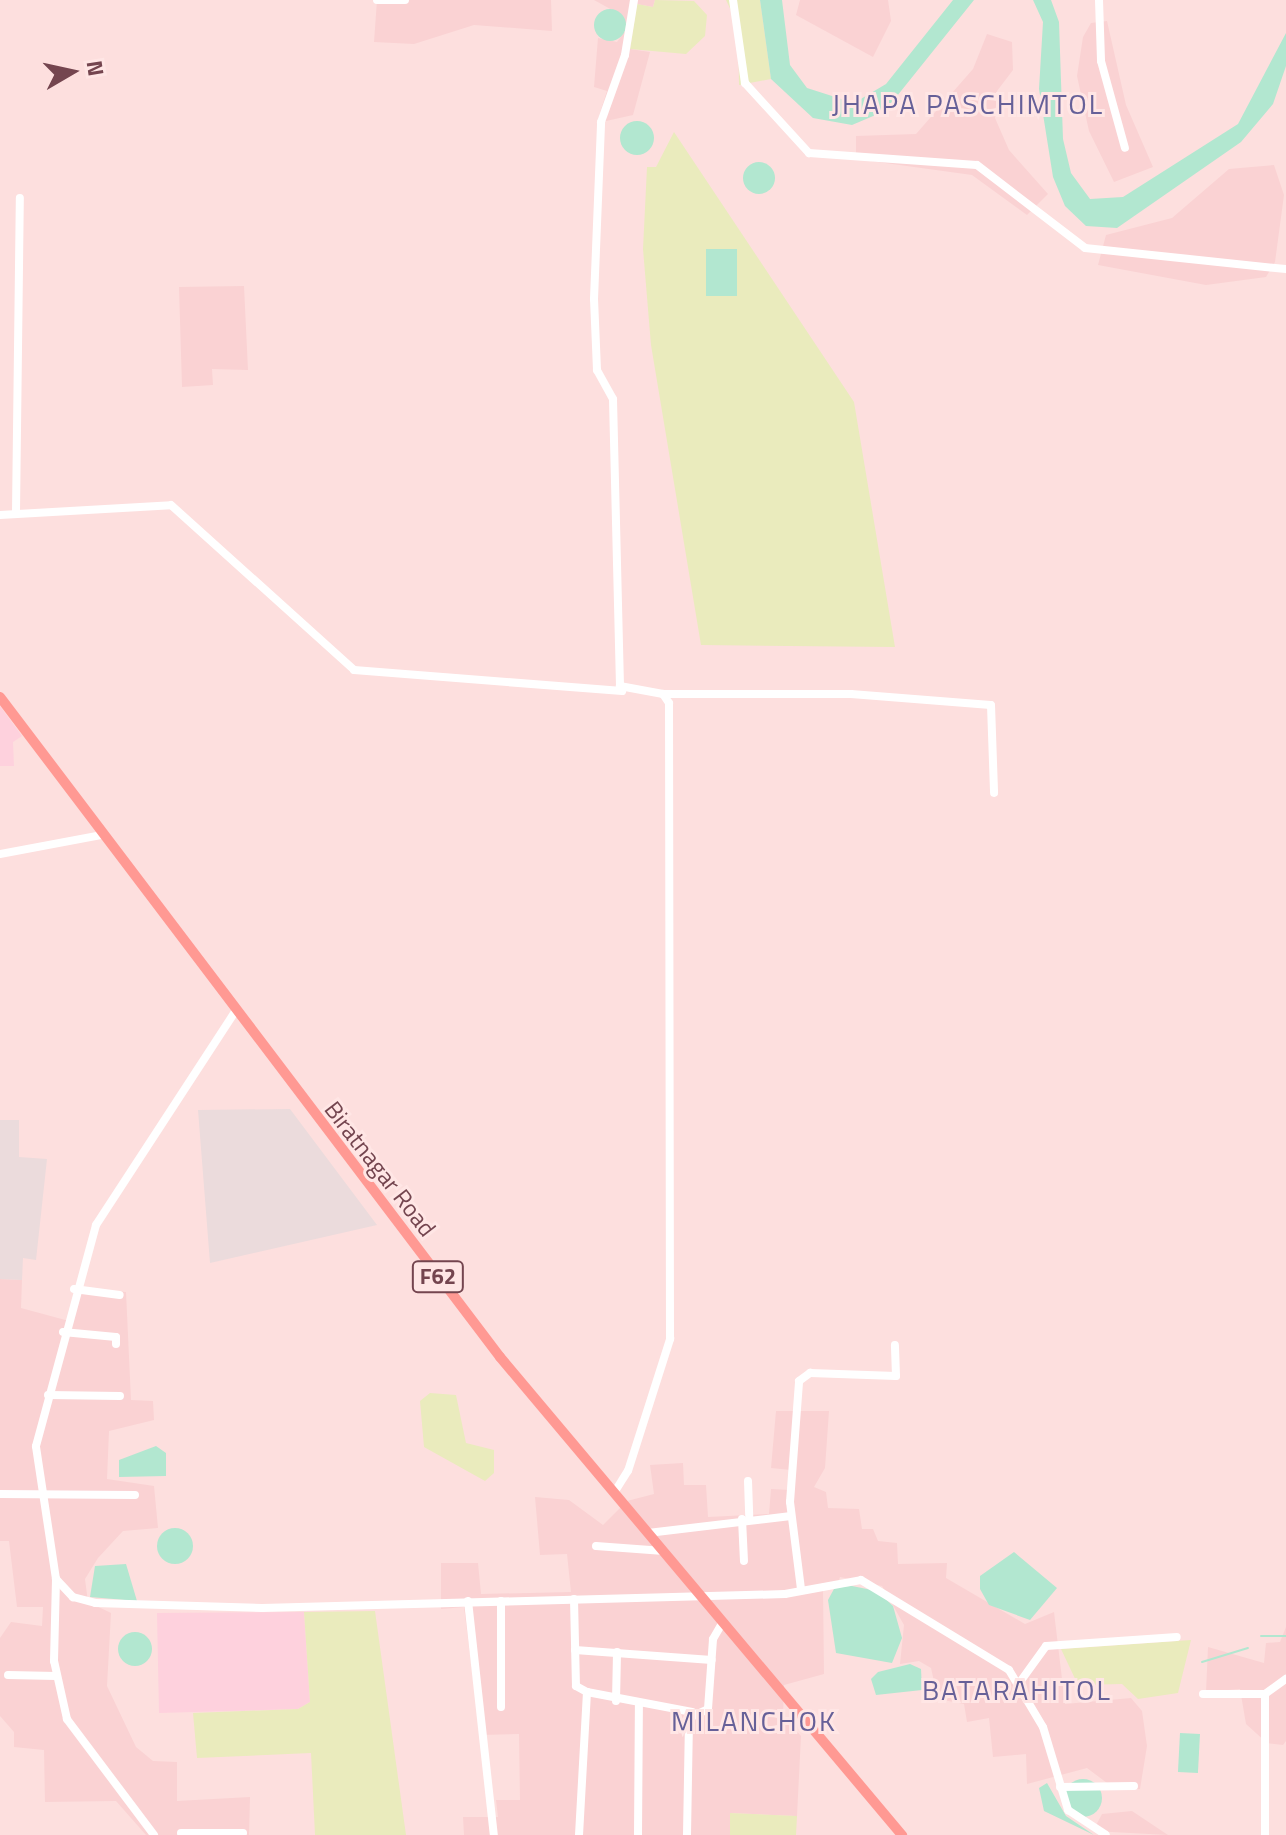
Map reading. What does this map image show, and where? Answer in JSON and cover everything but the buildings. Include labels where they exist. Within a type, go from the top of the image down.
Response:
[{"type":"main road","name":"Biratnagar Road","points":[[0,697],[234,1013],[614,1493],[902,1835]]},
{"type":"street","points":[[377,0],[405,0]]},
{"type":"street","points":[[622,691],[613,399],[597,370],[594,299],[601,122],[625,55],[634,0]]},
{"type":"street","points":[[733,0],[745,83],[809,153],[977,165],[1085,248],[1286,269]]},
{"type":"street","points":[[1099,0],[1101,61],[1125,148]]},
{"type":"street","points":[[16,512],[20,198]]},
{"type":"street","points":[[0,515],[171,505],[364,674],[663,694],[851,694],[991,705],[994,793]]},
{"type":"street","points":[[614,1493],[628,1471],[670,1339],[673,988],[669,703],[663,694]]},
{"type":"street","points":[[0,854],[102,835]]},
{"type":"street","points":[[154,1835],[81,1745],[56,1676],[52,1596],[56,1579],[40,1497],[36,1446],[74,1289],[104,1209],[234,1013]]},
{"type":"street","points":[[74,1289],[120,1295]]},
{"type":"street","points":[[63,1332],[116,1337],[116,1344]]},
{"type":"street","points":[[801,1589],[791,1516],[799,1381],[810,1373],[896,1376],[895,1345]]},
{"type":"street","points":[[48,1395],[120,1396]]},
{"type":"street","points":[[744,1561],[748,1481]]},
{"type":"street","points":[[0,1494],[40,1497],[135,1495]]},
{"type":"street","points":[[648,1533],[791,1516]]},
{"type":"street","points":[[596,1546],[664,1551]]},
{"type":"street","points":[[56,1579],[73,1597]]},
{"type":"street","points":[[52,1596],[191,1608],[700,1595],[868,1583],[930,1628],[998,1660],[1020,1682],[1072,1816],[1106,1835]]},
{"type":"street","points":[[574,1599],[576,1686],[639,1706],[692,1712],[708,1709],[712,1660],[723,1622]]},
{"type":"street","points":[[468,1601],[494,1835]]},
{"type":"street","points":[[501,1601],[501,1707]]},
{"type":"street","points":[[1020,1682],[1046,1646],[1177,1637]]},
{"type":"street","points":[[575,1650],[712,1660]]},
{"type":"street","points":[[616,1701],[617,1652]]},
{"type":"street","points":[[8,1675],[56,1676]]},
{"type":"street","points":[[1203,1694],[1265,1694],[1286,1679]]},
{"type":"street","points":[[579,1835],[587,1692]]},
{"type":"street","points":[[1265,1694],[1265,1835]]},
{"type":"street","points":[[638,1835],[639,1706]]},
{"type":"street","points":[[687,1835],[692,1712]]},
{"type":"street","points":[[1060,1787],[1134,1786]]},
{"type":"street","points":[[181,1833],[243,1833]]},
{"type":"shaded area","points":[[377,0],[551,0],[552,31],[474,25],[414,44],[374,42]]},
{"type":"shaded area","points":[[594,0],[655,0],[653,7],[637,4],[630,49],[650,52],[633,115],[606,121],[598,119],[607,91],[594,87],[598,38],[617,42],[625,31],[614,11]]},
{"type":"shaded area","points":[[655,0],[694,1],[707,15],[705,36],[686,54],[630,49],[637,4],[653,7]]},
{"type":"shaded area","points":[[726,0],[760,0],[771,79],[739,85],[738,25]]},
{"type":"shaded area","points":[[760,0],[782,0],[790,65],[807,88],[854,103],[886,84],[953,0],[974,0],[885,111],[852,125],[813,118],[771,79]]},
{"type":"shaded area","points":[[800,0],[888,0],[891,21],[873,57],[796,15]]},
{"type":"shaded area","points":[[1033,0],[1051,0],[1059,22],[1063,139],[1071,173],[1090,199],[1123,197],[1238,124],[1286,33],[1286,66],[1273,104],[1241,142],[1117,228],[1086,226],[1065,206],[1053,177],[1039,89],[1043,22]]},
{"type":"shaded area","points":[[610,9],[622,13],[626,25],[622,37],[610,41],[598,37],[594,25],[598,13]]},
{"type":"shaded area","points":[[1107,21],[1126,105],[1153,167],[1114,182],[1089,131],[1077,76],[1083,37],[1091,23]]},
{"type":"shaded area","points":[[987,34],[1012,42],[1013,70],[997,91],[995,118],[1009,150],[1048,194],[1027,215],[972,175],[856,159],[856,136],[916,134],[973,69]]},
{"type":"shaded area","points":[[637,121],[649,126],[654,138],[649,150],[637,155],[625,150],[620,138],[625,126]]},
{"type":"shaded area","points":[[674,132],[854,402],[895,647],[701,645],[651,345],[643,249],[647,167],[656,167]]},
{"type":"shaded area","points":[[759,162],[770,167],[775,178],[770,189],[759,194],[748,189],[743,178],[748,167]]},
{"type":"shaded area","points":[[1274,165],[1284,195],[1275,262],[1266,277],[1206,285],[1098,265],[1106,235],[1172,218],[1229,169]]},
{"type":"shaded area","points":[[706,249],[737,249],[737,296],[706,296]]},
{"type":"shaded area","points":[[244,286],[248,370],[212,369],[213,385],[182,387],[179,287]]},
{"type":"shaded area","points":[[0,706],[22,736],[13,742],[14,766],[0,766]]},
{"type":"shaded area","points":[[290,1109],[377,1225],[210,1263],[198,1110]]},
{"type":"shaded area","points":[[0,1120],[19,1120],[19,1157],[47,1159],[36,1260],[23,1258],[22,1280],[0,1279]]},
{"type":"shaded area","points":[[0,1279],[22,1280],[21,1308],[69,1321],[78,1288],[126,1292],[131,1400],[153,1401],[154,1420],[109,1431],[107,1479],[154,1486],[158,1528],[123,1531],[98,1558],[85,1579],[88,1602],[111,1613],[107,1686],[136,1747],[153,1761],[177,1762],[177,1801],[250,1797],[249,1835],[146,1835],[116,1801],[45,1802],[44,1750],[14,1747],[14,1732],[0,1716],[0,1638],[11,1622],[42,1626],[43,1607],[17,1607],[9,1541],[0,1541]]},
{"type":"shaded area","points":[[430,1393],[456,1395],[466,1443],[494,1450],[494,1473],[485,1481],[424,1447],[420,1401]]},
{"type":"shaded area","points":[[776,1411],[829,1411],[825,1468],[814,1487],[826,1492],[828,1508],[859,1509],[862,1529],[873,1529],[878,1541],[897,1543],[898,1564],[947,1563],[946,1578],[1025,1624],[1054,1612],[1065,1704],[1131,1698],[1142,1711],[1147,1746],[1140,1789],[1115,1789],[1087,1768],[1027,1784],[1026,1754],[993,1757],[989,1718],[967,1722],[964,1704],[938,1699],[931,1668],[919,1661],[900,1664],[904,1625],[882,1586],[840,1577],[837,1586],[823,1589],[824,1674],[784,1685],[783,1716],[801,1736],[797,1816],[731,1813],[730,1835],[464,1835],[463,1817],[498,1817],[496,1800],[520,1800],[519,1734],[480,1735],[464,1607],[441,1609],[441,1563],[478,1563],[481,1594],[571,1592],[567,1554],[540,1555],[535,1497],[569,1500],[603,1525],[627,1501],[654,1494],[650,1465],[683,1463],[684,1485],[706,1485],[708,1517],[769,1514],[771,1489],[790,1490],[791,1470],[771,1468]]},
{"type":"shaded area","points":[[156,1446],[166,1453],[166,1476],[119,1477],[119,1460]]},
{"type":"shaded area","points":[[175,1528],[188,1533],[193,1546],[188,1559],[175,1564],[162,1559],[157,1546],[162,1533]]},
{"type":"shaded area","points":[[1014,1552],[1057,1588],[1030,1620],[989,1605],[980,1589],[980,1576]]},
{"type":"shaded area","points":[[126,1564],[137,1601],[90,1597],[95,1566]]},
{"type":"shaded area","points":[[852,1586],[877,1591],[893,1606],[902,1638],[892,1663],[836,1653],[828,1600],[835,1587]]},
{"type":"shaded area","points":[[375,1611],[406,1835],[315,1835],[311,1753],[197,1758],[193,1713],[298,1709],[310,1702],[304,1612]]},
{"type":"shaded area","points":[[304,1612],[310,1702],[298,1709],[159,1713],[157,1613]]},
{"type":"shaded area","points":[[1286,1627],[1286,1741],[1283,1745],[1267,1743],[1246,1724],[1240,1689],[1206,1692],[1208,1647],[1264,1663],[1266,1643],[1280,1642]]},
{"type":"shaded area","points":[[135,1632],[147,1637],[152,1649],[147,1661],[135,1666],[123,1661],[118,1649],[123,1637]]},
{"type":"shaded area","points":[[1191,1640],[1178,1693],[1138,1699],[1122,1684],[1078,1685],[1061,1649]]},
{"type":"shaded area","points":[[910,1664],[921,1669],[922,1690],[876,1695],[871,1679],[878,1672]]},
{"type":"shaded area","points":[[1180,1733],[1200,1734],[1198,1773],[1178,1772]]},
{"type":"shaded area","points":[[1083,1779],[1097,1784],[1102,1798],[1097,1812],[1083,1817],[1069,1812],[1064,1798],[1069,1784]]},
{"type":"shaded area","points":[[1047,1783],[1066,1816],[1094,1835],[1044,1811],[1039,1788]]},
{"type":"shaded area","points":[[1132,1811],[1168,1835],[1093,1831],[1102,1814]]},
{"type":"shaded area","points":[[730,1813],[797,1816],[796,1835],[730,1835]]},
{"type":"waterway","points":[[1261,1636],[1286,1636]]},
{"type":"waterway","points":[[1202,1662],[1248,1648]]},
{"type":"district","name":"JHAPA PASCHIMTOL","points":[[968,104]]},
{"type":"district","name":"BATARAHITOL","points":[[1017,1690]]},
{"type":"district","name":"MILANCHOK","points":[[754,1721]]}]
